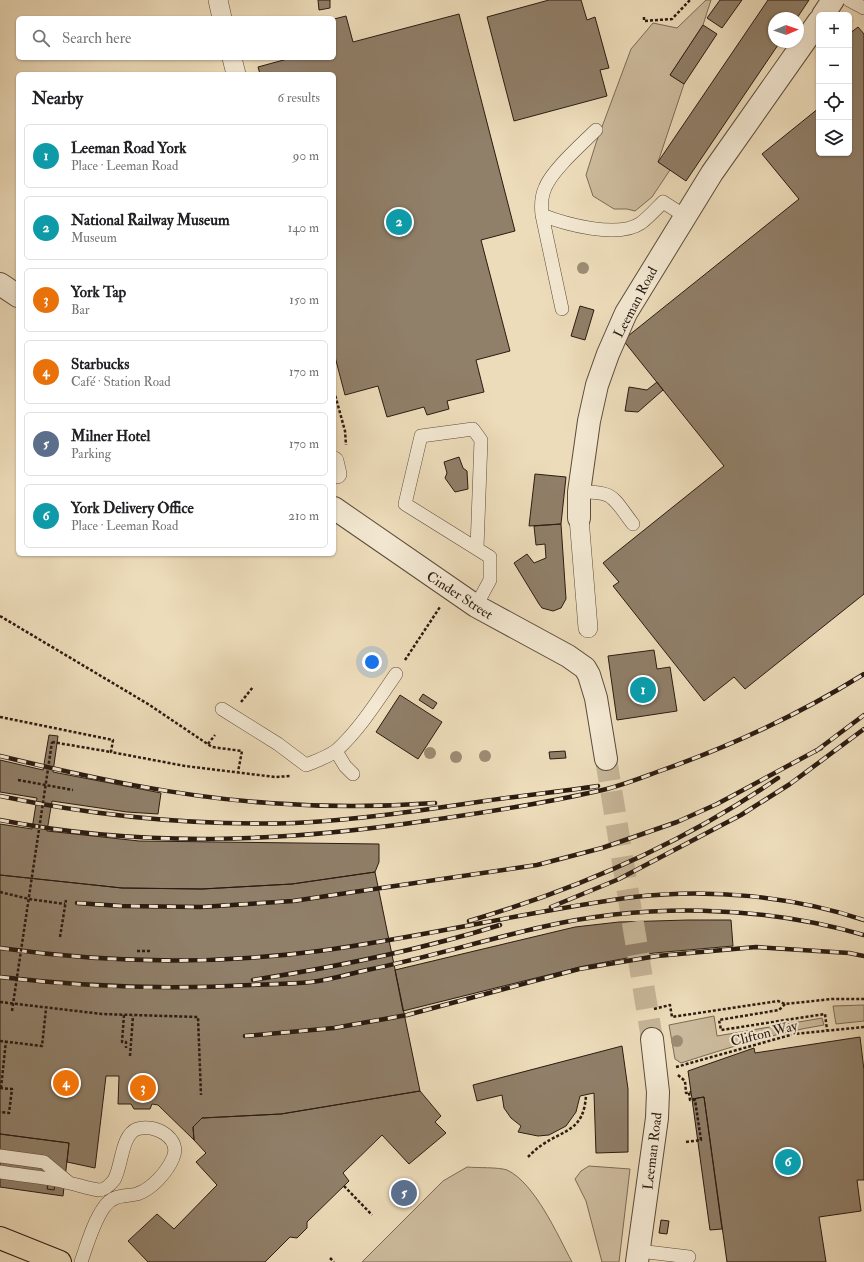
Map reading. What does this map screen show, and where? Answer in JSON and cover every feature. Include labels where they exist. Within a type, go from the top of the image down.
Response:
[{"type":"main road","points":[[0,1238],[60,1262]]},
{"type":"street","points":[[218,0],[222,16]]},
{"type":"street","points":[[825,12],[833,0]]},
{"type":"street","name":"Leeman Road","points":[[588,628],[579,518],[579,492],[589,421],[597,385],[608,354],[626,313],[712,173],[816,25]]},
{"type":"street","points":[[232,60],[236,72]]},
{"type":"street","points":[[0,284],[16,295]]},
{"type":"street","name":"Cinder Street","points":[[336,509],[476,606],[578,662],[589,675],[597,703],[606,759]]},
{"type":"street","name":"Leeman Road","points":[[638,1256],[657,1118],[658,1092],[652,1039]]},
{"type":"lane","points":[[849,0],[864,8]]},
{"type":"lane","points":[[562,309],[542,215],[541,200],[545,187],[563,164],[596,130]]},
{"type":"lane","points":[[542,215],[579,227],[610,230],[639,224],[663,202],[685,216]]},
{"type":"lane","points":[[476,606],[490,580],[490,557],[405,504],[421,436],[473,429],[481,440],[477,548]]},
{"type":"lane","points":[[579,492],[604,492],[611,495],[633,524]]},
{"type":"lane","points":[[222,709],[278,744],[306,764],[322,759],[336,751],[366,715],[396,674]]},
{"type":"lane","points":[[336,751],[353,774]]},
{"type":"lane","points":[[0,1172],[69,1182],[100,1190],[112,1182],[117,1175],[126,1141],[130,1134],[137,1129],[146,1128],[167,1134],[174,1142],[174,1157],[153,1185],[136,1194],[116,1196],[110,1200],[103,1208],[81,1262]]},
{"type":"lane","points":[[0,1156],[44,1162],[69,1182]]},
{"type":"lane","points":[[638,1256],[689,1257]]},
{"type":"path","points":[[644,17],[644,21],[672,19],[690,0]]},
{"type":"path","points":[[396,674],[443,603]]},
{"type":"path","points":[[0,616],[148,704],[212,747],[242,750],[238,772],[185,766],[52,742],[12,1011]]},
{"type":"path","points":[[240,704],[253,687]]},
{"type":"path","points":[[0,717],[113,740],[111,752]]},
{"type":"path","points":[[208,744],[215,735]]},
{"type":"path","points":[[18,780],[73,790]]},
{"type":"path","points":[[0,892],[29,899],[65,904]]},
{"type":"path","points":[[60,937],[66,900]]},
{"type":"path","points":[[137,951],[151,951]]},
{"type":"path","points":[[654,1009],[670,1005],[672,1017],[778,1001],[785,1004],[832,999],[864,999]]},
{"type":"path","points":[[0,1002],[133,1016],[198,1016],[201,1095]]},
{"type":"path","points":[[785,1004],[780,1010],[719,1020],[721,1030],[825,1014],[827,1030]]},
{"type":"path","points":[[0,1041],[42,1046],[46,1008]]},
{"type":"path","points":[[124,1015],[122,1042],[126,1042],[126,1048]]},
{"type":"path","points":[[130,1056],[133,1016]]},
{"type":"path","name":"Clifton Way","points":[[670,1068],[794,1034],[864,1027]]},
{"type":"path","points":[[0,1112],[9,1113],[12,1089],[1,1088],[6,1042]]},
{"type":"path","points":[[685,1081],[686,1092],[690,1092],[690,1100],[695,1100],[701,1140],[686,1142]]},
{"type":"path","points":[[528,1157],[542,1144],[571,1129],[583,1111],[586,1095]]},
{"type":"path","points":[[344,1186],[372,1215]]},
{"type":"path","points":[[330,1258],[334,1262]]},
{"type":"shaded area","points":[[706,0],[711,0],[703,25],[670,75],[684,84],[658,162],[670,170],[652,197],[635,211],[627,209],[614,209],[593,196],[586,175],[596,143],[631,49],[653,23],[677,28]]},
{"type":"shaded area","points":[[864,1005],[864,1021],[836,1024],[833,1006]]},
{"type":"shaded area","points":[[714,1016],[717,1036],[822,1018],[824,1025],[805,1028],[734,1046],[681,1063],[675,1059],[669,1025]]},
{"type":"shaded area","points":[[589,1166],[630,1169],[619,1262],[602,1262],[586,1201],[575,1179],[581,1171]]},
{"type":"shaded area","points":[[467,1167],[507,1170],[527,1186],[545,1211],[572,1262],[362,1262],[443,1181]]},
{"type":"building","points":[[318,0],[330,0],[330,8],[319,10]]},
{"type":"building","points":[[549,0],[581,0],[587,20],[595,17],[609,68],[600,70],[607,96],[514,121],[487,17]]},
{"type":"building","points":[[720,0],[742,0],[722,28],[707,18]]},
{"type":"building","points":[[768,0],[809,0],[801,12],[768,12],[768,48],[776,48],[686,181],[658,162]]},
{"type":"building","points":[[459,14],[515,231],[481,240],[510,351],[476,360],[484,392],[447,401],[449,409],[427,415],[424,407],[387,417],[378,386],[345,395],[336,361],[336,72],[259,72],[258,67],[284,60],[336,60],[336,18],[346,16],[353,42]]},
{"type":"building","points":[[703,25],[717,34],[684,84],[670,75]]},
{"type":"building","points":[[858,27],[864,34],[864,594],[745,689],[734,677],[704,701],[613,586],[619,582],[603,563],[724,466],[623,340],[799,199],[762,154],[816,110],[816,156],[852,156],[852,32]]},
{"type":"building","points":[[580,306],[594,310],[585,340],[571,336]]},
{"type":"building","points":[[657,382],[663,390],[638,412],[625,411],[629,387],[647,390]]},
{"type":"building","points":[[459,457],[463,468],[467,471],[468,489],[455,492],[445,478],[447,473],[444,462]]},
{"type":"building","points":[[535,474],[566,477],[561,524],[529,526]]},
{"type":"building","points":[[561,524],[566,599],[561,608],[553,611],[542,608],[514,563],[527,554],[534,563],[546,558],[545,544],[536,545],[534,526]]},
{"type":"building","points":[[654,650],[657,669],[670,667],[677,711],[617,720],[608,656]]},
{"type":"building","points":[[423,694],[437,703],[433,709],[419,700]]},
{"type":"building","points":[[400,695],[442,722],[418,759],[376,732]]},
{"type":"building","points":[[49,735],[58,736],[53,772],[161,793],[158,814],[127,812],[52,801],[47,831],[139,841],[379,844],[379,862],[375,872],[292,884],[202,889],[122,888],[0,875],[0,824],[32,829],[37,798],[0,792],[0,760],[43,770]]},
{"type":"building","points":[[565,751],[566,758],[550,759],[549,752]]},
{"type":"building","points":[[375,872],[420,1091],[281,1114],[202,1118],[193,1127],[194,1140],[158,1105],[152,1104],[150,1109],[134,1109],[131,1104],[118,1104],[119,1076],[106,1076],[95,1168],[67,1162],[69,1143],[0,1134],[0,875],[122,888],[202,889],[292,884]]},
{"type":"building","points":[[731,920],[733,946],[654,953],[584,966],[403,1011],[395,970],[575,927],[619,922]]},
{"type":"building","points":[[860,1037],[864,1070],[864,1180],[857,1180],[861,1211],[819,1217],[826,1262],[727,1262],[704,1097],[692,1099],[688,1071],[754,1048],[755,1053]]},
{"type":"building","points":[[622,1046],[628,1089],[628,1152],[596,1153],[594,1093],[580,1096],[576,1112],[566,1126],[549,1135],[538,1136],[518,1132],[521,1126],[511,1118],[504,1108],[502,1095],[477,1101],[473,1085]]},
{"type":"building","points":[[420,1091],[441,1116],[435,1122],[446,1133],[409,1164],[382,1135],[343,1173],[349,1181],[307,1222],[307,1228],[297,1238],[290,1237],[265,1262],[148,1262],[128,1241],[157,1214],[174,1229],[217,1185],[196,1162],[206,1153],[194,1140],[193,1127],[202,1118],[281,1114]]},
{"type":"building","points":[[704,1097],[722,1229],[710,1230],[692,1099]]},
{"type":"building","points":[[0,1134],[69,1143],[63,1196],[0,1187]]},
{"type":"building","points":[[48,1184],[55,1185],[54,1190],[47,1189]]},
{"type":"building","points":[[661,1220],[669,1221],[667,1234],[659,1233]]},
{"type":"tunnel","points":[[606,759],[652,1039]]},
{"type":"railway","points":[[0,820],[53,829],[107,835],[212,839],[318,834],[372,828],[512,808],[555,800],[628,783],[711,752],[764,729],[815,703],[864,674]]},
{"type":"railway","points":[[816,751],[864,715]]},
{"type":"railway","points":[[551,907],[619,879],[741,815],[790,784],[864,729]]},
{"type":"railway","points":[[77,903],[121,906],[201,907],[293,901],[537,865],[602,848],[677,822],[717,804],[821,748]]},
{"type":"railway","points":[[0,756],[133,785],[235,800],[331,806],[373,806],[435,803]]},
{"type":"railway","points":[[469,921],[550,894],[630,862],[706,823],[778,778]]},
{"type":"railway","points":[[0,796],[109,814],[184,821],[258,824],[341,820],[386,815],[598,786]]},
{"type":"railway","points":[[0,948],[80,957],[119,959],[199,960],[279,956],[398,939],[594,903],[662,894],[691,893],[750,896],[779,900],[808,905],[864,920]]},
{"type":"railway","points":[[0,977],[125,987],[218,987],[311,982],[411,960],[542,927],[581,919],[662,911],[744,913],[825,925],[864,935]]},
{"type":"railway","points":[[253,980],[378,957],[500,925]]},
{"type":"railway","points":[[245,1036],[334,1028],[407,1015],[579,969],[657,956],[756,947],[849,953],[864,956]]},
{"type":"place","name":"National Railway Museum","points":[[399,222]]},
{"type":"place","name":"Leeman Road York","points":[[643,690]]},
{"type":"place","name":"Starbucks","points":[[66,1083]]},
{"type":"place","name":"York Tap","points":[[143,1088]]},
{"type":"place","name":"York Delivery Office","points":[[788,1162]]},
{"type":"place","name":"Milner Hotel","points":[[404,1193]]}]
